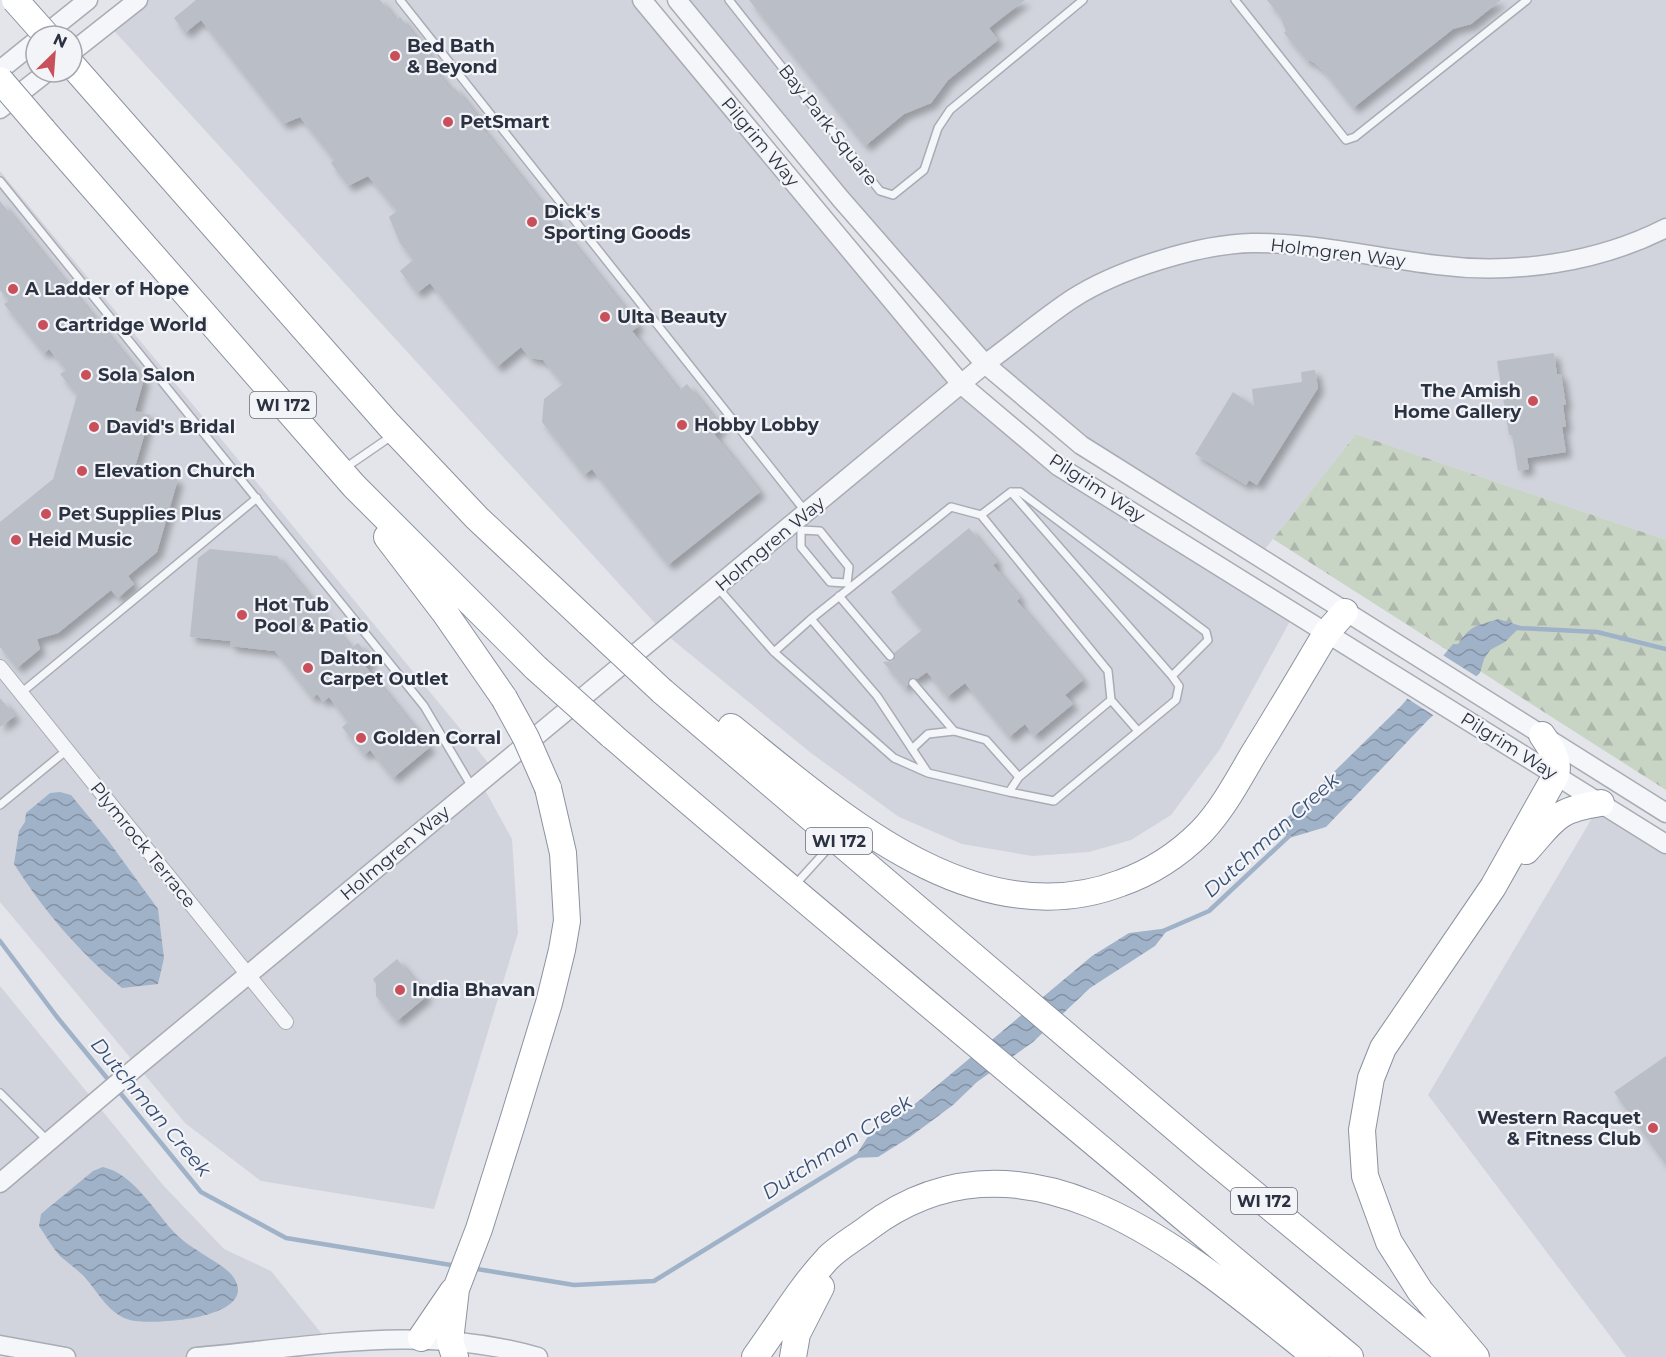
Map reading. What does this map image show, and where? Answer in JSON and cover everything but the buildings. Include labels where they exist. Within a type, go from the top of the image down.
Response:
[{"type":"highway","points":[[15,0],[35,24]]},
{"type":"highway","name":"WI 172","points":[[84,79],[396,433],[477,518],[594,628],[668,687],[837,839],[1077,1044],[1452,1357]]},
{"type":"highway","name":"WI 172","points":[[0,80],[347,479],[536,668],[791,890],[961,1029],[1350,1357]]},
{"type":"highway","points":[[347,479],[396,552],[445,612],[504,698],[526,738],[548,788],[557,818],[563,853],[567,921],[549,1003],[479,1229],[456,1289],[421,1338]]},
{"type":"highway","points":[[668,687],[878,839],[929,866],[972,884],[1016,894],[1064,897],[1099,892],[1136,878],[1169,860],[1199,834],[1223,805],[1327,632],[1345,612]]},
{"type":"highway","points":[[1476,1357],[1420,1291],[1389,1242],[1365,1176],[1362,1130],[1371,1078],[1383,1047],[1493,886],[1556,775],[1558,768],[1554,753],[1542,735]]},
{"type":"highway","points":[[1493,886],[1554,819],[1572,808],[1601,803]]},
{"type":"highway","points":[[755,1357],[829,1257],[884,1216],[920,1197],[950,1189],[989,1184],[1027,1186],[1071,1196],[1117,1215],[1205,1268],[1316,1357]]},
{"type":"highway","points":[[793,1357],[797,1334],[815,1295],[851,1241]]},
{"type":"highway","points":[[452,1349],[456,1289]]},
{"type":"street","points":[[59,24],[88,0]]},
{"type":"street","points":[[84,43],[138,0]]},
{"type":"street","name":"Pilgrim Way","points":[[642,0],[962,385],[1058,466],[1666,844]]},
{"type":"street","name":"Pilgrim Way","points":[[677,0],[840,198],[985,364],[1081,445],[1666,813]]},
{"type":"street","points":[[0,70],[24,51]]},
{"type":"street","points":[[0,109],[32,84]]},
{"type":"street","name":"Holmgren Way","points":[[0,1184],[127,1075],[717,587],[801,522],[985,364],[1074,298],[1126,273],[1187,252],[1251,243],[1300,245],[1437,265],[1517,267],[1557,263],[1598,254],[1666,228]]},
{"type":"street","name":"Plymrock Terrace","points":[[0,667],[286,1022]]},
{"type":"street","points":[[196,1357],[376,1339],[421,1338],[452,1349],[538,1357]]},
{"type":"street","points":[[0,1345],[66,1357]]},
{"type":"lane","points":[[400,0],[801,522],[820,531],[849,567],[847,583],[831,582],[801,547],[801,522]]},
{"type":"lane","name":"Bay Park Square","points":[[729,0],[880,191],[892,195],[924,170],[938,128],[950,110],[1083,0]]},
{"type":"lane","points":[[1235,0],[1346,140],[1355,137],[1527,0]]},
{"type":"lane","points":[[0,181],[424,706],[473,789]]},
{"type":"lane","points":[[347,479],[396,433]]},
{"type":"lane","points":[[981,515],[1011,492],[1020,492],[1206,632],[1208,640],[1172,676]]},
{"type":"lane","points":[[717,587],[774,652],[894,758],[928,772],[1054,801],[1176,700],[1179,686],[1011,492]]},
{"type":"lane","points":[[21,693],[257,498]]},
{"type":"lane","points":[[774,652],[839,596],[951,507],[981,515],[1108,671],[1111,700],[1138,731]]},
{"type":"lane","points":[[839,596],[890,656]]},
{"type":"lane","points":[[811,619],[877,696],[928,772]]},
{"type":"lane","points":[[913,683],[954,731]]},
{"type":"lane","points":[[1009,792],[1019,777],[1111,700]]},
{"type":"lane","points":[[912,749],[928,734],[954,731],[986,740],[1019,777]]},
{"type":"lane","points":[[0,805],[67,750]]},
{"type":"lane","points":[[791,890],[837,839]]},
{"type":"lane","points":[[0,1093],[49,1142]]},
{"type":"shaded area","points":[[138,0],[642,0],[962,385],[1058,466],[1295,612],[1220,749],[1171,815],[1131,840],[1089,852],[1032,856],[962,844],[899,817],[811,753],[663,632],[108,24]]},
{"type":"shaded area","points":[[677,0],[1666,0],[1666,540],[1356,434],[1258,558],[1081,445],[985,364]]},
{"type":"shaded area","points":[[0,171],[495,771],[481,783],[512,839],[518,933],[434,1209],[261,1181],[185,1123],[0,902]]},
{"type":"shaded area","points":[[1601,803],[1666,844],[1666,1357],[1626,1357],[1428,1095]]},
{"type":"shaded area","points":[[0,986],[163,1185],[224,1249],[271,1271],[330,1344],[196,1357],[66,1357],[0,1345]]},
{"type":"green space","points":[[1356,434],[1666,540],[1666,790],[1273,539]]},
{"type":"water","points":[[1498,619],[1521,626],[1505,642],[1490,650],[1484,659],[1480,673],[1428,720],[1326,827],[1286,839],[1287,818],[1402,705],[1453,644],[1458,644],[1475,627]]},
{"type":"water","points":[[60,792],[71,795],[107,839],[158,909],[164,958],[158,984],[122,988],[63,930],[37,898],[14,864],[19,831],[25,822],[26,813],[50,793]]},
{"type":"water","points":[[1169,928],[1155,946],[1090,988],[1033,1042],[977,1082],[953,1105],[910,1137],[878,1157],[854,1158],[871,1132],[897,1118],[921,1099],[1092,956],[1129,933]]},
{"type":"water","points":[[103,1167],[124,1177],[142,1193],[180,1238],[230,1273],[238,1292],[232,1303],[200,1317],[159,1322],[130,1320],[111,1309],[84,1277],[60,1256],[39,1226],[41,1214],[93,1171]]},
{"type":"pier","points":[[1441,654],[1479,678],[1436,717],[1405,697]]},
{"type":"waterway","name":"Dutchman Creek","points":[[1517,628],[1597,632],[1666,649]]},
{"type":"waterway","name":"Dutchman Creek","points":[[1163,931],[1209,911],[1289,836]]},
{"type":"waterway","name":"Dutchman Creek","points":[[0,941],[57,1017],[111,1083]]},
{"type":"waterway","name":"Dutchman Creek","points":[[117,1089],[201,1192],[286,1238],[457,1266]]},
{"type":"waterway","name":"Dutchman Creek","points":[[471,1268],[574,1285],[654,1281],[857,1156]]},
{"type":"place","name":"Bed Bath & Beyond","points":[[395,56]]},
{"type":"place","name":"PetSmart","points":[[448,122]]},
{"type":"place","name":"Dick's Sporting Goods","points":[[532,222]]},
{"type":"place","name":"A Ladder of Hope","points":[[13,289]]},
{"type":"place","name":"Ulta Beauty","points":[[605,317]]},
{"type":"place","name":"Cartridge World","points":[[43,325]]},
{"type":"place","name":"Sola Salon","points":[[86,375]]},
{"type":"place","name":"The Amish Home Gallery","points":[[1533,401]]},
{"type":"place","name":"Hobby Lobby","points":[[682,425]]},
{"type":"place","name":"David's Bridal","points":[[94,427]]},
{"type":"place","name":"Elevation Church","points":[[82,471]]},
{"type":"place","name":"Pet Supplies Plus","points":[[46,514]]},
{"type":"place","name":"Heid Music","points":[[16,540]]},
{"type":"place","name":"Hot Tub Pool & Patio","points":[[242,615]]},
{"type":"place","name":"Dalton Carpet Outlet","points":[[308,668]]},
{"type":"place","name":"Golden Corral","points":[[361,738]]},
{"type":"place","name":"India Bhavan","points":[[400,990]]},
{"type":"place","name":"Western Racquet & Fitness Club","points":[[1653,1128]]}]
